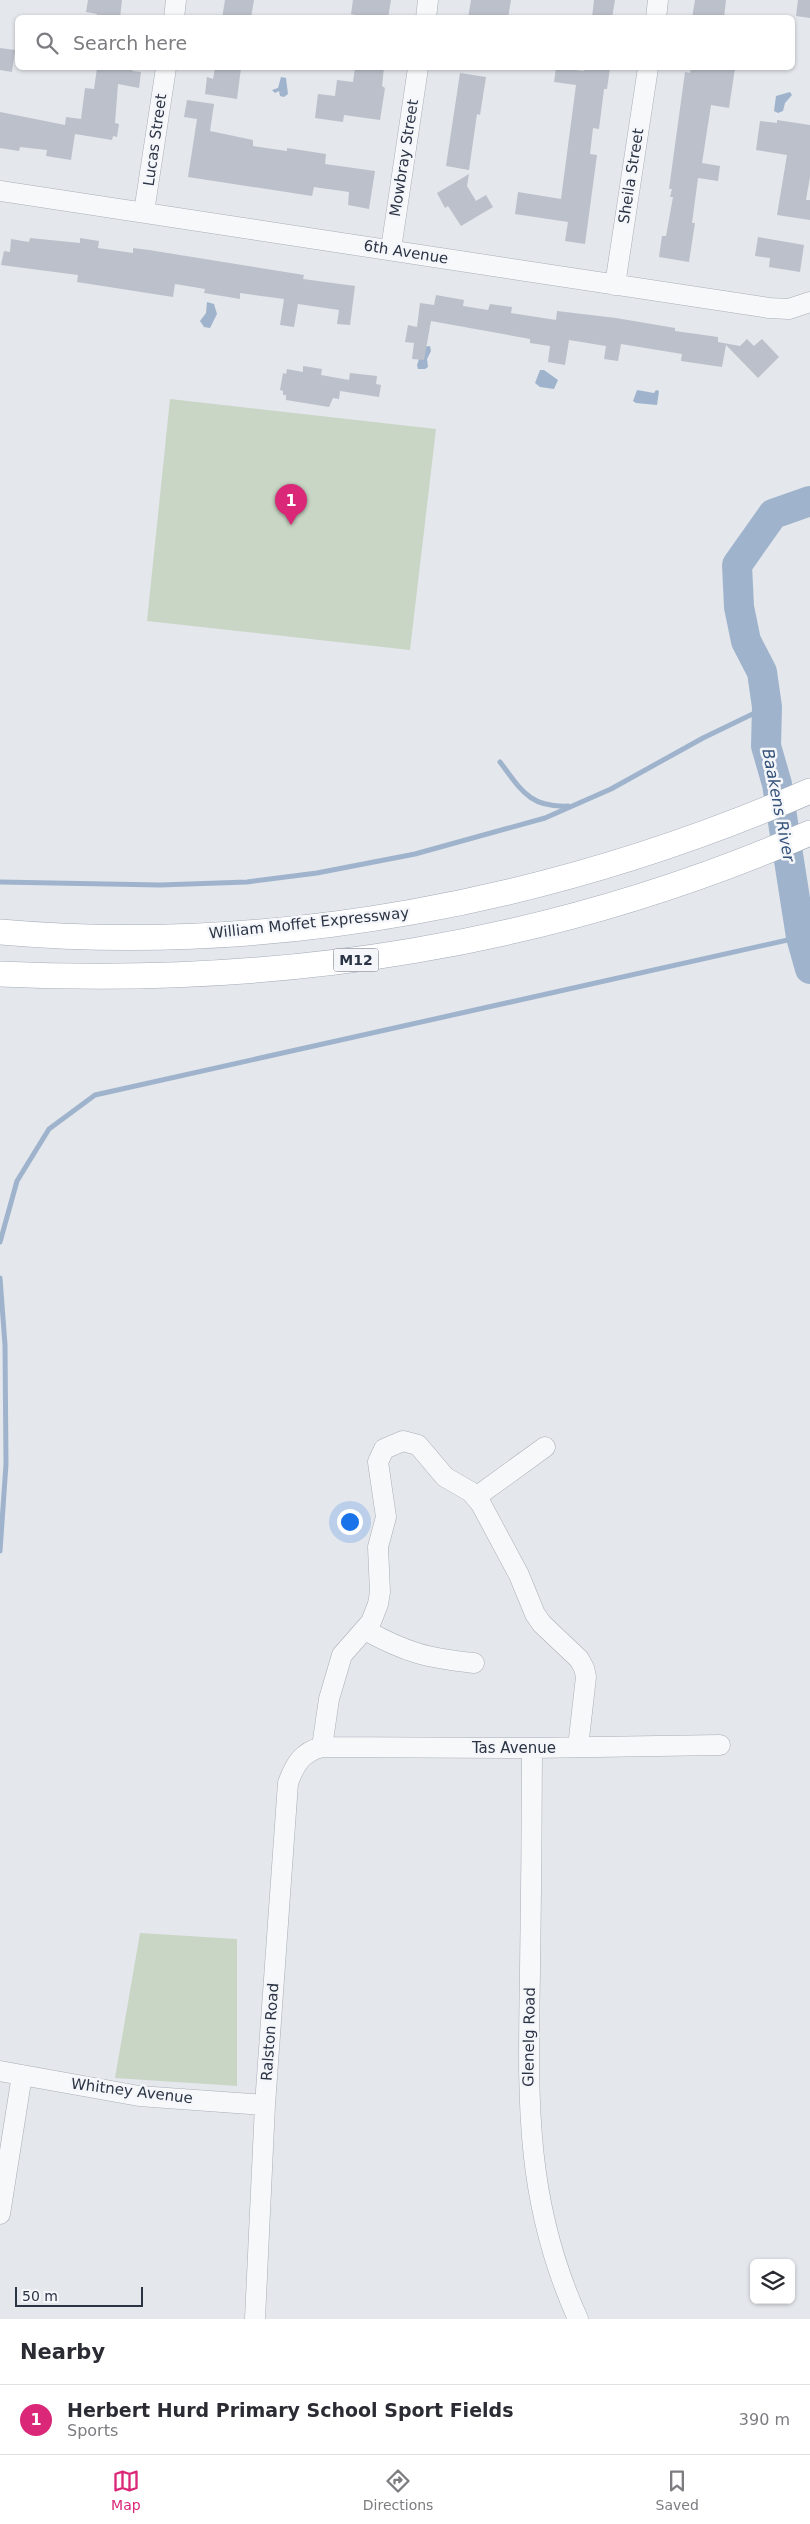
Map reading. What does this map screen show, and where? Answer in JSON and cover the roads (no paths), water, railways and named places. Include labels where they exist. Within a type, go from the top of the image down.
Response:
[{"type":"main road","name":"William Moffet Expressway","points":[[0,932],[112,937],[182,936],[259,931],[367,920],[447,906],[532,887],[612,865],[690,838],[810,791]]},
{"type":"main road","name":"M12","points":[[0,974],[116,978],[177,976],[252,971],[378,957],[547,924],[638,899],[810,833]]},
{"type":"street","points":[[174,15],[176,0]]},
{"type":"street","points":[[426,15],[428,0]]},
{"type":"street","points":[[656,15],[658,0]]},
{"type":"street","name":"Lucas Street","points":[[144,212],[166,70]]},
{"type":"street","name":"Mowbray Street","points":[[391,250],[418,70]]},
{"type":"street","name":"Sheila Street","points":[[615,285],[648,70]]},
{"type":"street","name":"6th Avenue","points":[[0,191],[781,309],[796,307],[810,302]]},
{"type":"street","points":[[315,1749],[342,1655],[365,1630],[375,1615],[380,1592],[378,1547],[386,1517],[378,1462],[384,1448],[403,1441],[418,1445],[445,1477],[476,1497],[518,1575],[535,1614],[542,1624],[579,1659],[586,1677],[578,1747]]},
{"type":"street","points":[[476,1497],[545,1447]]},
{"type":"street","points":[[365,1630],[405,1651],[425,1657],[474,1663]]},
{"type":"street","name":"Tas Avenue","points":[[315,1749],[720,1745]]},
{"type":"street","name":"Glenelg Road","points":[[532,1748],[528,2098],[532,2161],[543,2220],[562,2285],[578,2319]]},
{"type":"street","name":"Ralston Road","points":[[255,2319],[265,2105],[288,1783],[293,1768],[315,1749]]},
{"type":"street","name":"Whitney Avenue","points":[[0,2071],[139,2096],[265,2105]]},
{"type":"street","points":[[0,2214],[22,2075]]},
{"type":"water","points":[[281,77],[286,78],[288,94],[284,97],[280,96],[279,91],[275,93],[272,90],[278,88]]},
{"type":"water","points":[[790,92],[792,95],[785,103],[783,111],[778,113],[774,111],[776,96]]},
{"type":"water","points":[[207,302],[214,304],[217,314],[210,328],[204,327],[200,321],[206,313]]},
{"type":"water","points":[[430,346],[431,351],[427,359],[428,367],[418,369],[417,365],[423,347]]},
{"type":"water","points":[[540,370],[544,370],[558,380],[554,389],[540,387],[535,383]]},
{"type":"water","points":[[637,390],[654,393],[656,390],[659,391],[657,405],[633,401]]},
{"type":"waterway","name":"Baakens River","points":[[810,501],[773,514],[737,565],[739,607],[746,641],[762,672],[767,707],[766,746],[777,784],[801,937],[810,969]]},
{"type":"waterway","points":[[0,882],[160,885],[247,882],[317,873],[415,854],[545,818],[611,789],[703,738],[767,707]]},
{"type":"waterway","points":[[500,762],[521,789],[535,800],[544,804],[568,806]]},
{"type":"waterway","points":[[0,1242],[17,1181],[49,1129],[95,1095],[801,937]]},
{"type":"waterway","points":[[0,1278],[5,1345],[6,1464],[0,1551]]},
{"type":"place","name":"Herbert Hurd Primary School Sport Fields","points":[[291,525]]}]
